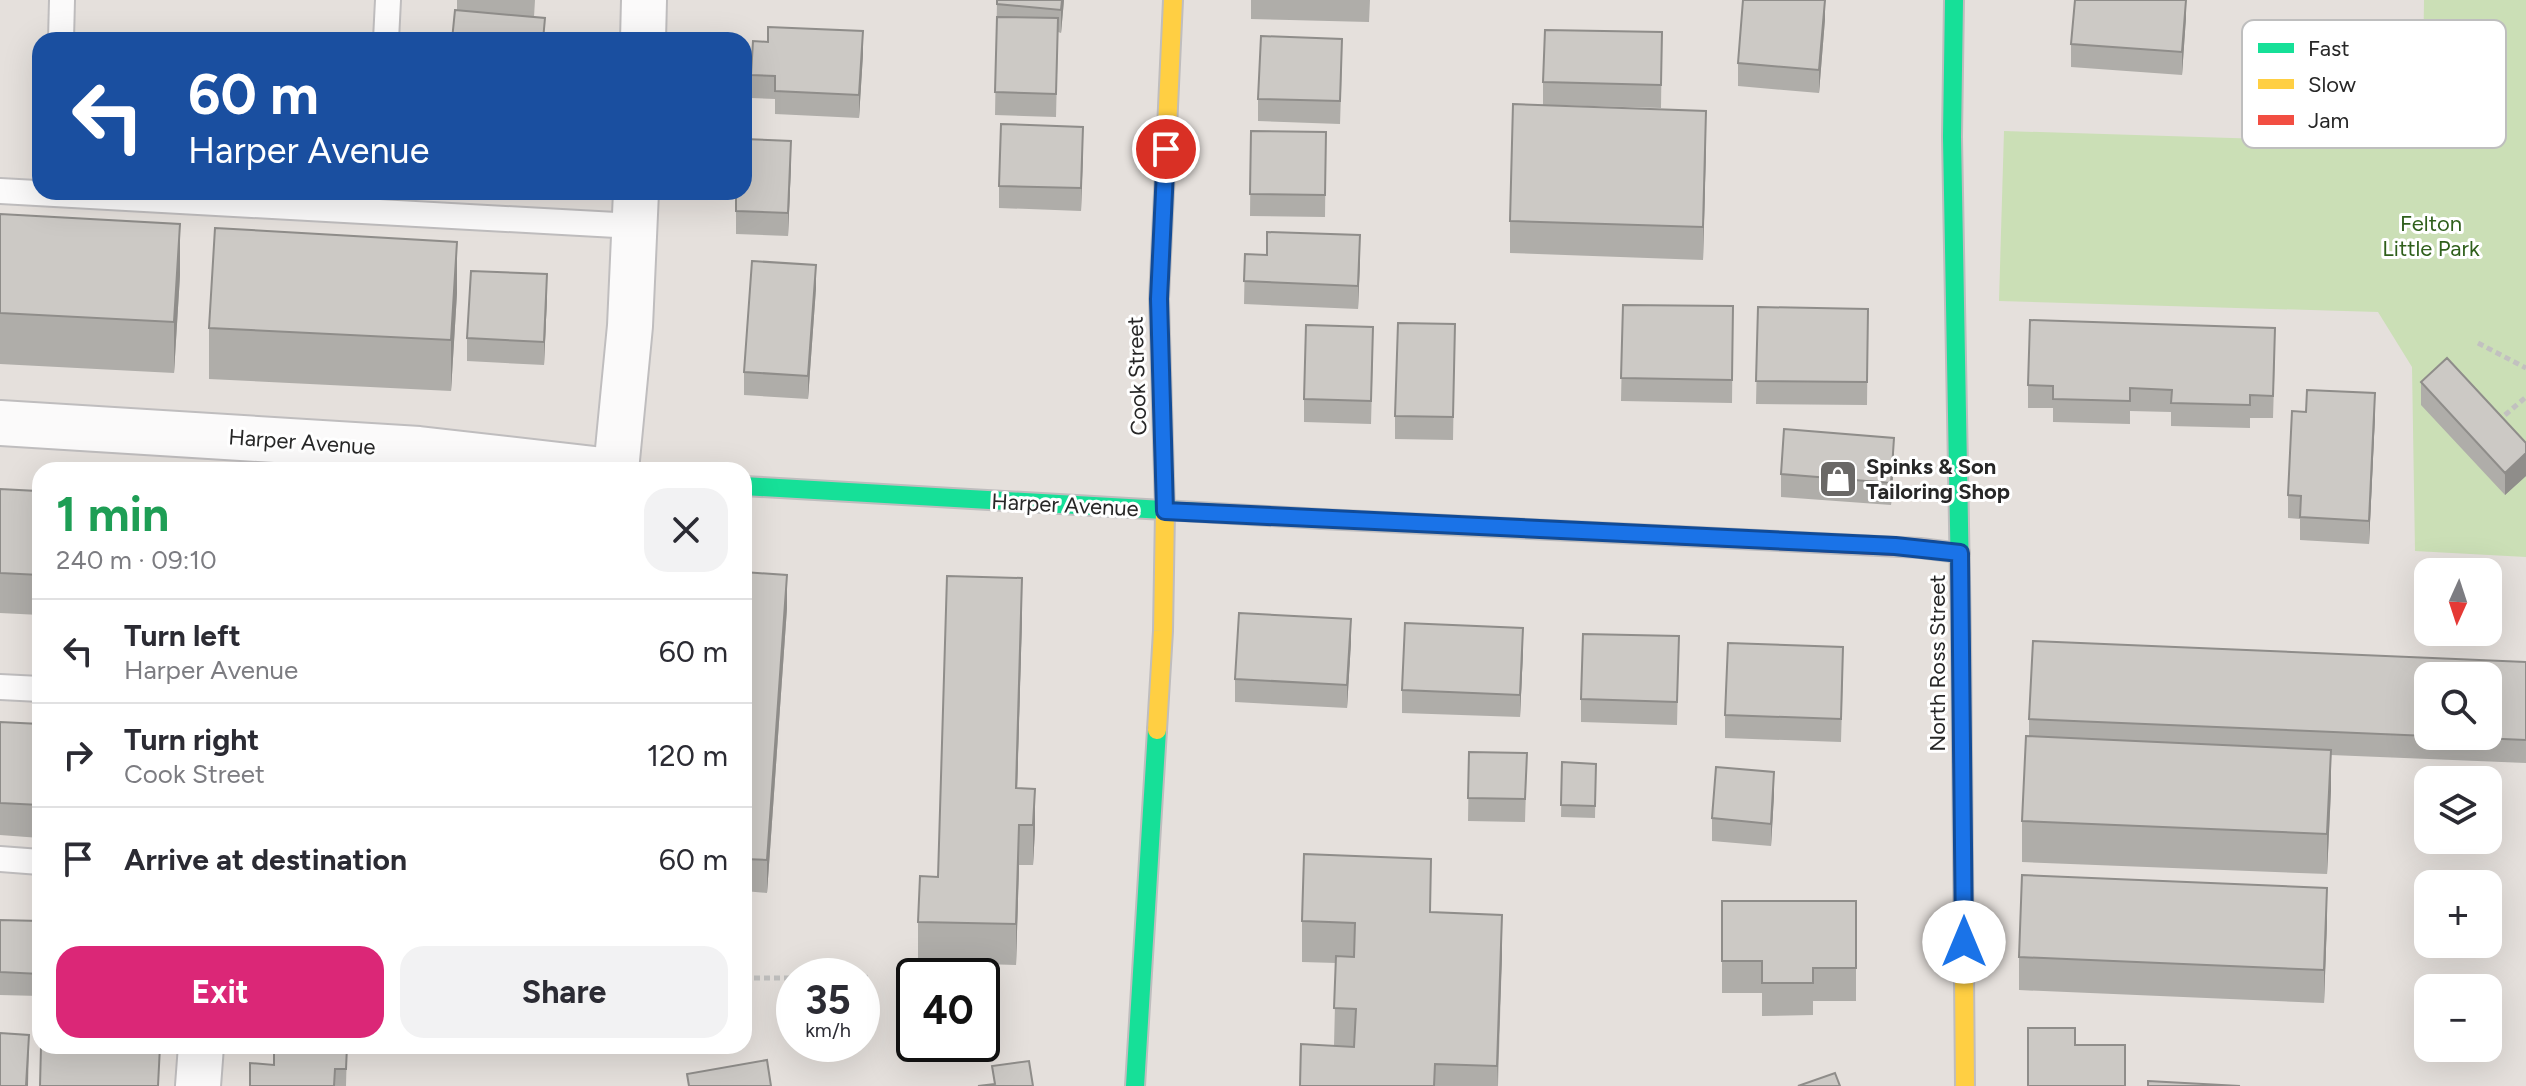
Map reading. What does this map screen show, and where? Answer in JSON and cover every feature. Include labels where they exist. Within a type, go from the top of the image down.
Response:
[{"type":"street","points":[[643,32],[644,0]]},
{"type":"street","name":"Cook Street","points":[[1135,1086],[1163,631],[1165,511],[1159,299],[1173,0]]},
{"type":"street","name":"North Ross Street","points":[[1954,0],[1952,137],[1965,1086]]},
{"type":"street","points":[[617,462],[630,326],[635,209]]},
{"type":"street","name":"Harper Avenue","points":[[0,423],[229,454],[419,449],[533,462]]},
{"type":"street","name":"Harper Avenue","points":[[752,486],[1165,511],[1895,546],[1960,553]]},
{"type":"street","points":[[198,1086],[200,1054]]},
{"type":"lane","points":[[61,32],[62,0]]},
{"type":"lane","points":[[386,32],[388,0]]},
{"type":"lane","points":[[0,191],[32,192]]},
{"type":"lane","points":[[306,200],[635,209]]},
{"type":"lane","points":[[0,687],[32,689]]},
{"type":"lane","points":[[0,859],[32,861]]},
{"type":"path","points":[[2478,343],[2526,368]]},
{"type":"path","points":[[2505,415],[2526,397]]},
{"type":"path","points":[[752,978],[776,978]]},
{"type":"green space","name":"Felton Little Park","points":[[2424,0],[2526,0],[2526,557],[2415,551],[2412,367],[2378,312],[1999,301],[2004,131],[2242,138],[2242,148],[2506,148],[2506,20],[2424,20]]},
{"type":"building","points":[[997,0],[1062,0],[1061,10],[997,4]]},
{"type":"building","points":[[1743,0],[1825,0],[1819,70],[1738,63]]},
{"type":"building","points":[[2075,0],[2186,0],[2182,52],[2071,44]]},
{"type":"building","points":[[455,10],[545,18],[544,32],[453,32]]},
{"type":"building","points":[[997,17],[1058,18],[1056,94],[995,92]]},
{"type":"building","points":[[768,27],[863,31],[859,95],[775,91],[775,76],[752,75],[753,41],[768,42]]},
{"type":"building","points":[[1545,30],[1662,32],[1661,85],[1543,82]]},
{"type":"building","points":[[1261,36],[1342,39],[1340,101],[1258,99]]},
{"type":"building","points":[[1513,104],[1706,111],[1703,227],[1510,221]]},
{"type":"building","points":[[1001,124],[1083,127],[1081,188],[999,186]]},
{"type":"building","points":[[1251,131],[1326,132],[1325,195],[1250,194]]},
{"type":"building","points":[[752,139],[791,141],[788,213],[736,211],[736,200],[752,200]]},
{"type":"building","points":[[0,214],[180,224],[174,322],[0,313]]},
{"type":"building","points":[[215,228],[457,242],[451,340],[209,328]]},
{"type":"building","points":[[1267,232],[1360,235],[1358,286],[1244,281],[1245,254],[1267,255]]},
{"type":"building","points":[[752,261],[816,265],[808,376],[744,372]]},
{"type":"building","points":[[471,271],[547,274],[544,342],[467,338]]},
{"type":"building","points":[[1623,305],[1733,306],[1732,380],[1621,378]]},
{"type":"building","points":[[1758,307],[1868,309],[1867,382],[1756,381]]},
{"type":"building","points":[[2030,320],[2275,328],[2273,396],[2250,395],[2250,405],[2171,403],[2172,390],[2130,388],[2130,401],[2053,399],[2053,386],[2028,385]]},
{"type":"building","points":[[1398,323],[1455,324],[1453,417],[1395,416]]},
{"type":"building","points":[[1306,325],[1373,327],[1371,401],[1304,399]]},
{"type":"building","points":[[2447,358],[2526,443],[2526,453],[2505,473],[2421,382]]},
{"type":"building","points":[[2307,390],[2375,393],[2369,521],[2300,517],[2301,496],[2288,495],[2292,411],[2306,412]]},
{"type":"building","points":[[1784,429],[1894,438],[1891,483],[1781,474]]},
{"type":"building","points":[[0,489],[32,491],[32,575],[0,573]]},
{"type":"building","points":[[752,573],[787,575],[767,860],[752,859]]},
{"type":"building","points":[[947,576],[1022,578],[1016,788],[1035,789],[1033,825],[1019,825],[1016,924],[918,922],[920,876],[938,877]]},
{"type":"building","points":[[1239,613],[1351,619],[1347,685],[1235,679]]},
{"type":"building","points":[[1405,623],[1523,628],[1520,695],[1402,690]]},
{"type":"building","points":[[1583,634],[1679,636],[1677,702],[1581,699]]},
{"type":"building","points":[[2033,641],[2526,662],[2526,740],[2502,739],[2502,662],[2414,662],[2414,735],[2029,719]]},
{"type":"building","points":[[1728,643],[1843,647],[1841,719],[1725,715]]},
{"type":"building","points":[[0,722],[32,724],[32,805],[0,803]]},
{"type":"building","points":[[2026,736],[2331,750],[2327,834],[2022,821]]},
{"type":"building","points":[[1469,752],[1527,753],[1525,799],[1468,798]]},
{"type":"building","points":[[1562,762],[1596,764],[1595,806],[1561,805]]},
{"type":"building","points":[[1716,767],[1774,772],[1771,824],[1712,818]]},
{"type":"building","points":[[1304,854],[1431,859],[1430,912],[1502,915],[1497,1066],[1435,1064],[1434,1086],[1300,1086],[1301,1044],[1354,1047],[1356,1009],[1334,1008],[1336,956],[1354,957],[1355,923],[1302,921]]},
{"type":"building","points":[[2022,875],[2327,888],[2324,970],[2019,957]]},
{"type":"building","points":[[1722,901],[1856,901],[1856,968],[1813,968],[1813,983],[1762,983],[1762,961],[1722,961]]},
{"type":"building","points":[[0,920],[32,921],[32,974],[0,972]]},
{"type":"building","points":[[2028,1028],[2075,1028],[2075,1045],[2125,1045],[2125,1086],[2028,1086]]},
{"type":"building","points":[[0,1033],[29,1035],[26,1086],[0,1086]]},
{"type":"building","points":[[41,1054],[160,1054],[158,1086],[40,1086]]},
{"type":"building","points":[[274,1054],[347,1054],[346,1069],[335,1069],[334,1086],[250,1086],[250,1063],[274,1065]]},
{"type":"building","points":[[767,1060],[771,1086],[689,1086],[687,1074]]},
{"type":"building","points":[[1029,1061],[1033,1086],[978,1086],[995,1084],[992,1066]]},
{"type":"building","points":[[1835,1073],[1840,1086],[1798,1086]]},
{"type":"building","points":[[2148,1081],[2240,1086],[2148,1086]]},
{"type":"traffic: fast","points":[[1954,0],[1952,137],[1961,636]]},
{"type":"traffic: fast","points":[[752,486],[1322,519]]},
{"type":"traffic: fast","points":[[1135,1086],[1157,730]]},
{"type":"traffic: slow","points":[[1157,730],[1165,511],[1159,299],[1173,0]]},
{"type":"traffic: slow","points":[[1322,519],[1677,536]]},
{"type":"traffic: slow","points":[[1961,636],[1965,1086]]},
{"type":"traffic: jam","points":[[1677,536],[1920,548],[1960,553]]},
{"type":"place","name":"Spinks & Son Tailoring Shop","points":[[1838,479]]},
{"type":"route","points":[[1166,149],[1159,299],[1165,511],[1895,546],[1960,553],[1964,942]]}]
